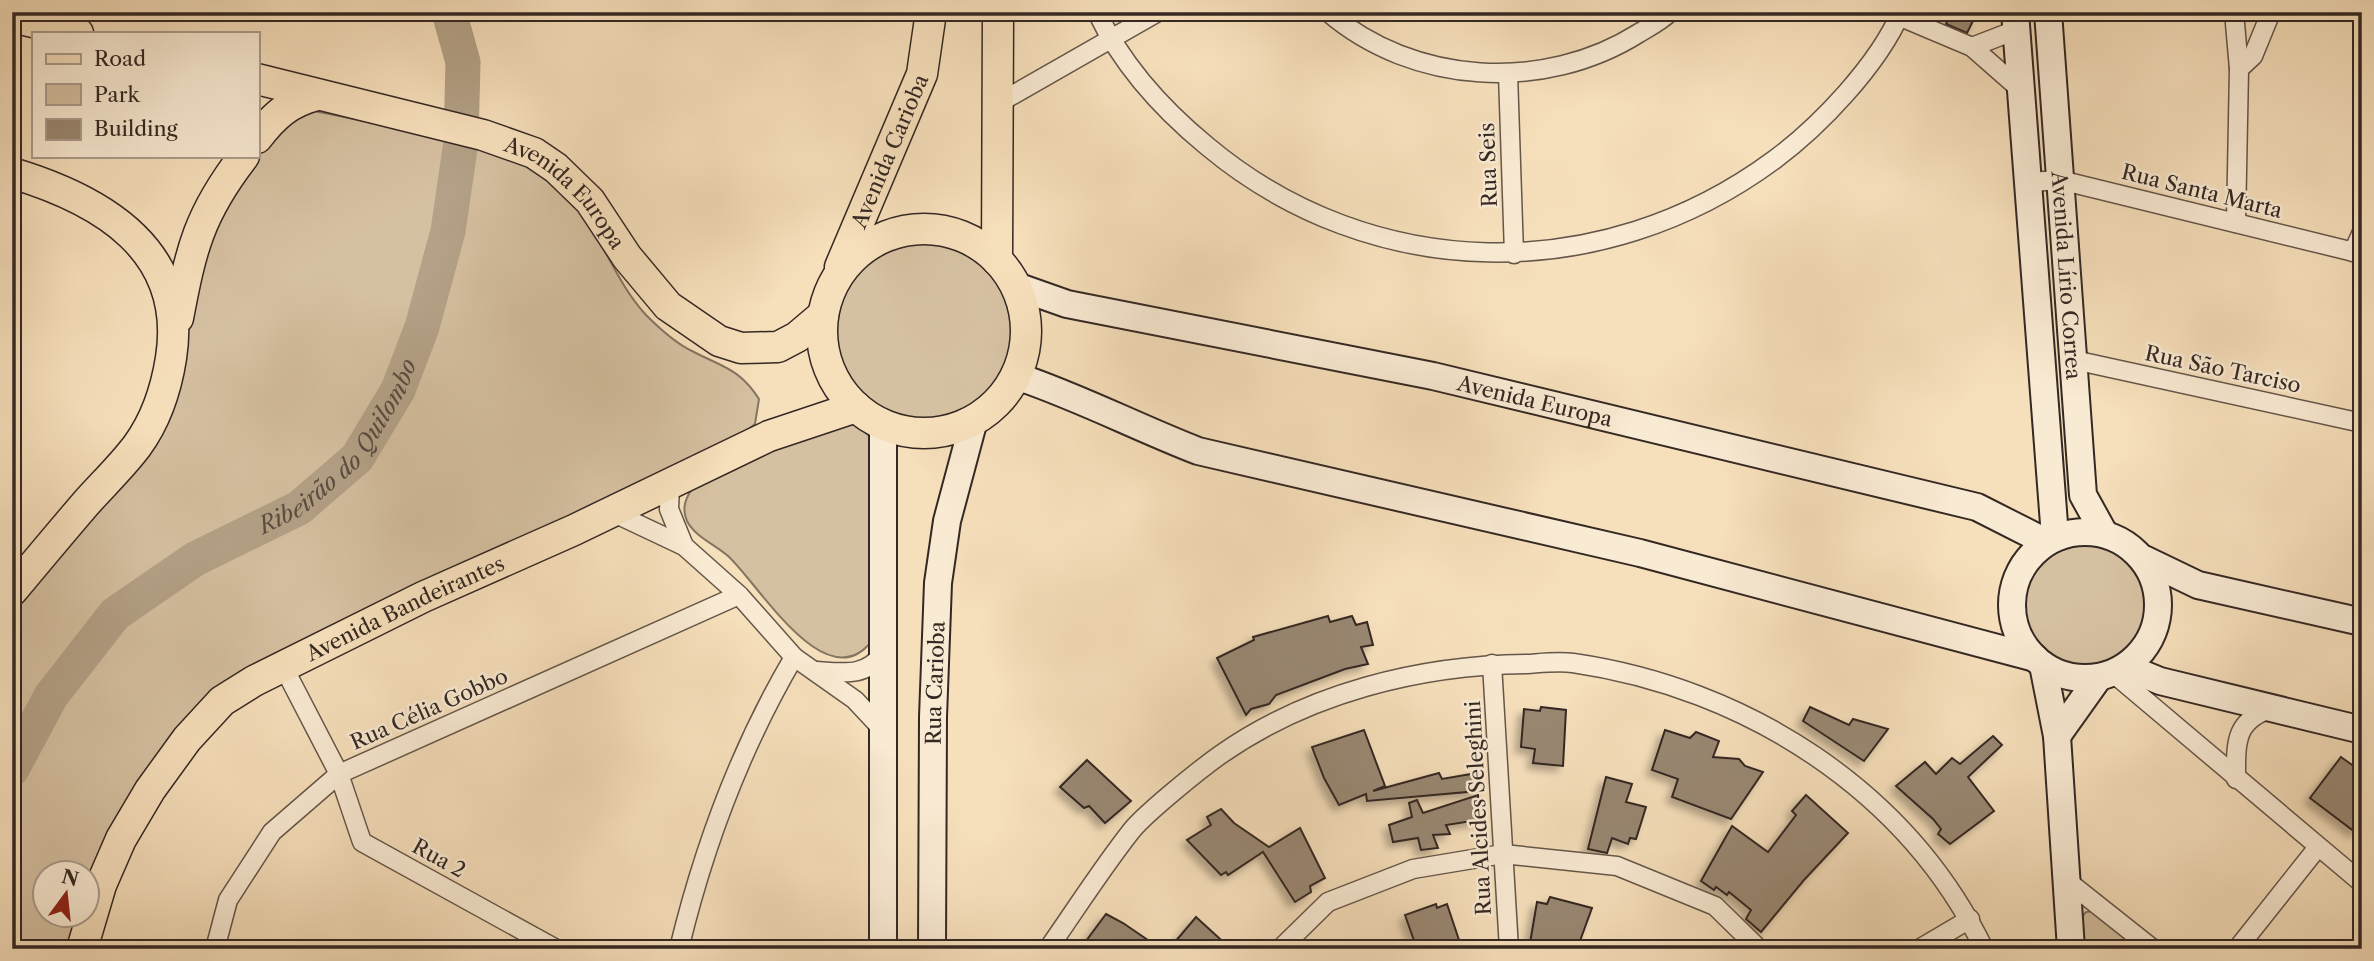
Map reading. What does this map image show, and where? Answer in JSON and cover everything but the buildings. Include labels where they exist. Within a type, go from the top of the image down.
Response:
[{"type":"main road","name":"Avenida Carioba","points":[[827,301],[922,74],[931,12]]},
{"type":"main road","points":[[997,260],[998,12]]},
{"type":"main road","name":"Avenida Lírio Correa","points":[[2048,12],[2083,495],[2104,533]]},
{"type":"main road","points":[[12,17],[74,32]]},
{"type":"main road","name":"Avenida Lírio Correa","points":[[2016,21],[2030,182],[2050,540]]},
{"type":"main road","name":"Avenida Europa","points":[[259,80],[483,135],[534,153],[556,168],[590,201],[647,284],[668,306],[719,341],[741,348],[778,347],[797,337],[827,301]]},
{"type":"main road","points":[[259,136],[285,108],[299,100],[317,95]]},
{"type":"main road","points":[[12,592],[137,445],[166,391],[191,251],[211,204],[243,158]]},
{"type":"main road","points":[[22,176],[92,203],[128,231],[158,270],[169,295],[174,337]]},
{"type":"main road","points":[[907,230],[940,230],[971,240],[997,260],[1016,286],[1025,326],[1025,347],[1016,376],[998,402],[974,420],[944,431],[924,432],[883,424],[856,407],[839,387],[827,365],[822,340],[827,301],[850,260],[876,240],[907,230]]},
{"type":"main road","name":"Avenida Europa","points":[[1016,286],[1067,304],[1433,376],[1977,507],[2050,540]]},
{"type":"main road","points":[[1016,376],[1076,397],[1139,428],[1198,451],[1640,553],[2039,662],[2061,674],[2080,678],[2113,672],[2362,730]]},
{"type":"main road","name":"Avenida Bandeirantes","points":[[82,949],[111,862],[150,790],[187,738],[222,701],[283,666],[424,597],[670,485],[769,436],[856,407]]},
{"type":"main road","name":"Rua Carioba","points":[[932,949],[933,717],[938,583],[947,521],[974,420]]},
{"type":"main road","points":[[883,424],[883,949]]},
{"type":"main road","points":[[2071,949],[2057,736],[2039,662],[2017,631],[2011,598],[2017,576],[2029,557],[2050,540],[2079,531],[2104,533],[2126,543],[2144,559],[2198,585],[2362,622]]},
{"type":"main road","points":[[2057,736],[2113,672],[2144,650],[2155,629],[2159,605],[2155,581],[2144,559]]},
{"type":"street","points":[[1097,12],[1111,41],[1170,116],[1243,177],[1327,221],[1419,248],[1514,254],[1592,245],[1667,222],[1738,187],[1810,131],[1855,83],[1896,14],[1972,47],[2021,90]]},
{"type":"street","points":[[998,104],[1158,12]]},
{"type":"street","points":[[1328,12],[1345,27],[1396,54],[1451,70],[1508,74],[1564,66],[1618,46],[1670,12]]},
{"type":"street","points":[[2234,12],[2239,69],[2235,223]]},
{"type":"street","points":[[2239,69],[2253,56],[2271,12]]},
{"type":"street","points":[[1972,47],[2016,21]]},
{"type":"street","name":"Rua Seis","points":[[1508,74],[1514,254]]},
{"type":"street","name":"Rua Santa Marta","points":[[2030,182],[2060,180],[2357,253]]},
{"type":"street","points":[[2357,253],[2362,232]]},
{"type":"street","name":"Rua São Tarciso","points":[[2074,360],[2362,423]]},
{"type":"street","points":[[670,485],[669,509],[684,546]]},
{"type":"street","points":[[612,512],[684,546],[739,595],[794,657],[855,700],[885,732]]},
{"type":"street","name":"Rua Célia Gobbo","points":[[215,949],[228,900],[272,832],[339,774],[739,595]]},
{"type":"street","points":[[817,671],[853,674],[877,663],[884,652]]},
{"type":"street","points":[[678,949],[721,810],[741,757],[760,716],[794,657]]},
{"type":"street","points":[[1048,949],[1134,828],[1220,755],[1298,710],[1384,681],[1492,664],[1571,663],[1657,682],[1737,710],[1808,748],[1897,822],[1970,919],[1984,949]]},
{"type":"street","name":"Rua Alcides Seleghini","points":[[1492,664],[1509,949]]},
{"type":"street","name":"Rua 2","points":[[283,666],[339,774],[362,842],[556,949]]},
{"type":"street","points":[[2113,672],[2236,779],[2362,883]]},
{"type":"street","points":[[2236,779],[2238,733],[2254,714],[2273,708]]},
{"type":"street","points":[[2236,949],[2318,847]]},
{"type":"street","points":[[1280,949],[1328,902],[1413,869],[1503,854],[1617,866],[1715,906],[1759,949]]},
{"type":"street","points":[[2066,880],[2153,949]]},
{"type":"street","points":[[1919,949],[1970,919]]},
{"type":"green space","points":[[314,111],[442,139],[511,159],[538,171],[557,183],[583,214],[623,283],[646,315],[680,344],[737,374],[752,389],[759,399],[755,424],[742,434],[248,669],[102,864],[102,860],[32,860],[32,930],[73,930],[68,949],[12,949],[12,610],[147,451],[211,233],[254,158],[259,158],[259,150],[287,120]]},
{"type":"green space","points":[[925,239],[943,240],[960,246],[976,254],[990,266],[1002,280],[1010,296],[1016,313],[1016,349],[1010,366],[1002,382],[990,396],[976,408],[960,416],[943,422],[925,423],[907,422],[890,416],[874,408],[860,396],[848,382],[840,366],[834,349],[833,331],[834,313],[840,296],[848,280],[860,266],[874,254],[890,246],[907,240]]},
{"type":"green space","points":[[837,420],[856,423],[870,437],[871,642],[853,656],[833,656],[813,647],[774,610],[728,556],[691,527],[684,507],[694,486]]},
{"type":"green space","points":[[2085,542],[2109,547],[2130,560],[2143,581],[2148,605],[2143,629],[2130,650],[2109,663],[2085,668],[2061,663],[2040,650],[2027,629],[2022,605],[2027,581],[2040,560],[2061,547]]},
{"type":"green space","points":[[2094,911],[2148,949],[2081,949],[2080,919],[2086,912]]},
{"type":"waterway","name":"Ribeirão do Quilombo","points":[[12,769],[51,696],[115,614],[195,559],[299,508],[357,458],[398,390],[422,327],[448,231],[461,142],[463,62],[449,12]]}]
